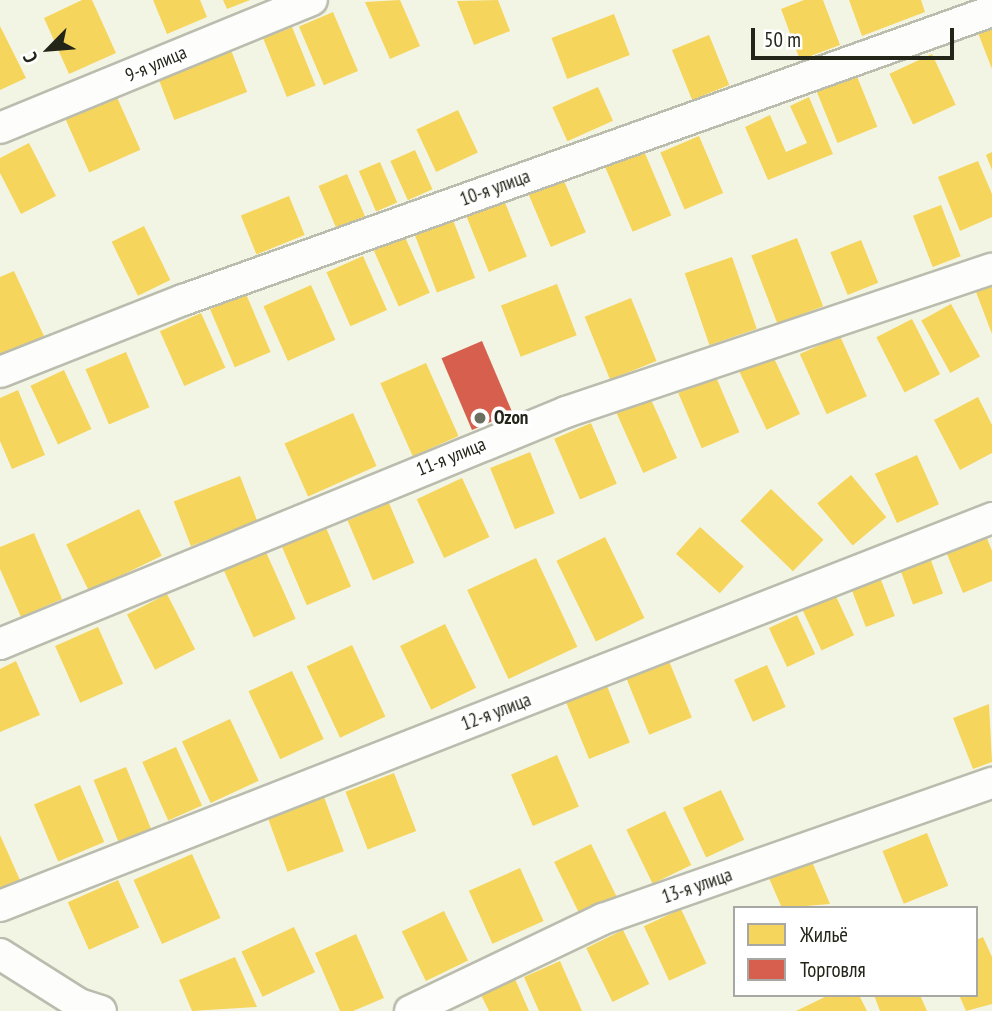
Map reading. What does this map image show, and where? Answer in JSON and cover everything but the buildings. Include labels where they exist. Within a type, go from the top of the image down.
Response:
[{"type":"street","name":"9-я улица","points":[[0,128],[312,0]]},
{"type":"street","name":"10-я улица","points":[[0,372],[183,300],[992,11]]},
{"type":"street","name":"11-я улица","points":[[0,644],[566,412],[992,269]]},
{"type":"street","name":"12-я улица","points":[[0,906],[992,518]]},
{"type":"street","name":"13-я улица","points":[[411,1011],[603,919],[992,783]]},
{"type":"street","points":[[0,954],[86,1009]]},
{"type":"place","name":"Ozon","points":[[480,418]]}]
